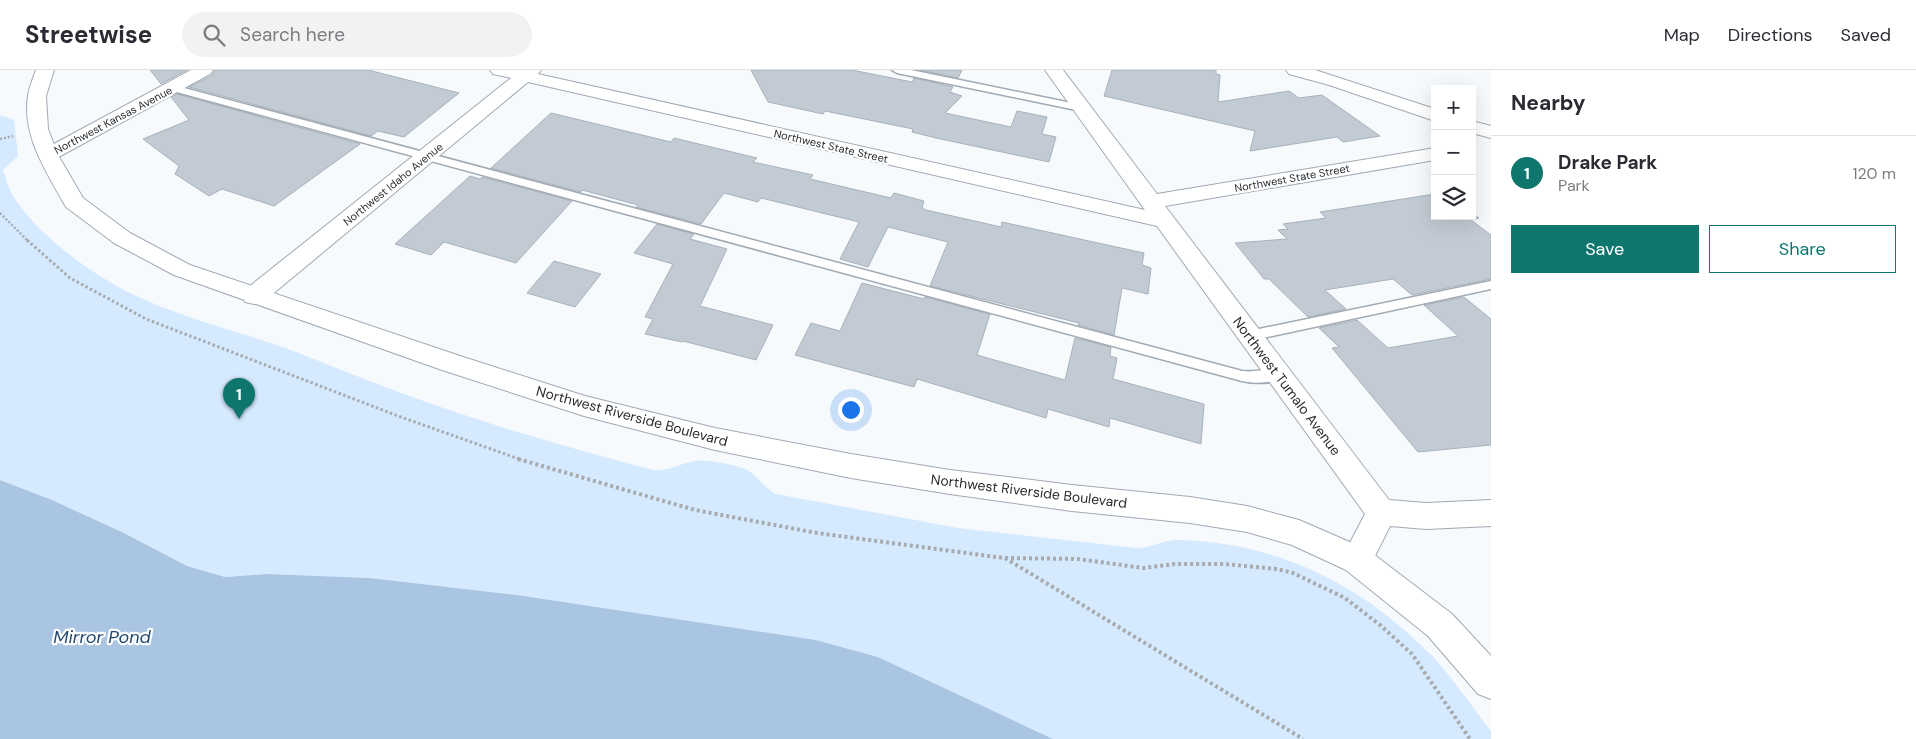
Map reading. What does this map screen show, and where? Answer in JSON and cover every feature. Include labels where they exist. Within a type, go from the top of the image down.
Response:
[{"type":"street","name":"Northwest Riverside Boulevard","points":[[45,70],[37,96],[38,129],[48,155],[74,202],[122,238],[182,270],[254,296],[584,406],[714,439],[851,466],[950,482],[1072,498],[1190,510],[1247,519],[1299,533],[1357,560]]},
{"type":"street","name":"Northwest Kansas Avenue","points":[[48,155],[204,70]]},
{"type":"street","name":"Northwest State Street","points":[[499,70],[528,73],[1157,212],[1431,155]]},
{"type":"street","name":"Northwest Tumalo Avenue","points":[[1054,70],[1157,212],[1381,512]]},
{"type":"street","points":[[1295,70],[1335,81],[1431,114]]},
{"type":"street","name":"Northwest Idaho Avenue","points":[[254,296],[528,73]]},
{"type":"street","points":[[1476,128],[1491,132]]},
{"type":"street","points":[[1476,147],[1491,144]]},
{"type":"street","points":[[1491,513],[1426,516],[1381,512],[1357,560],[1440,625],[1491,682]]},
{"type":"lane","points":[[897,70],[1081,108]]},
{"type":"lane","points":[[173,88],[1242,376],[1253,378],[1278,375]]},
{"type":"lane","points":[[1249,336],[1491,285]]},
{"type":"path","points":[[0,213],[11,226],[70,278],[146,318],[336,393],[510,456],[579,478],[695,510],[817,533],[1004,558],[1078,560],[1143,568],[1175,564],[1224,564],[1277,569],[1293,573],[1345,598],[1380,625],[1412,654],[1470,739]]},
{"type":"path","points":[[1004,558],[1304,739]]},
{"type":"shaded area","points":[[0,115],[14,120],[18,156],[3,170],[10,189],[21,207],[48,236],[81,263],[115,285],[149,302],[291,350],[437,406],[560,445],[653,470],[670,468],[695,461],[714,462],[749,471],[776,494],[958,528],[1136,548],[1174,540],[1216,543],[1251,549],[1285,559],[1317,572],[1348,589],[1377,608],[1405,631],[1448,674],[1491,731],[1491,739],[1053,739],[878,657],[816,640],[517,595],[370,578],[268,574],[225,577],[187,566],[124,533],[52,500],[0,480]]},
{"type":"water","name":"Mirror Pond","points":[[0,480],[52,500],[124,533],[187,566],[225,577],[268,574],[370,578],[517,595],[816,640],[878,657],[1053,739],[0,739]]},
{"type":"building","points":[[150,70],[187,70],[161,84]]},
{"type":"building","points":[[215,70],[368,70],[459,93],[404,137],[378,131],[371,136],[189,87],[211,76]]},
{"type":"building","points":[[751,70],[852,70],[912,82],[914,78],[953,87],[950,92],[962,96],[945,113],[1011,127],[1017,111],[1047,117],[1042,134],[1056,137],[1049,162],[936,138],[912,132],[913,129],[825,111],[823,114],[768,102]]},
{"type":"building","points":[[920,70],[962,70],[958,78]]},
{"type":"building","points":[[1112,70],[1216,70],[1216,74],[1220,75],[1218,102],[1289,91],[1299,98],[1322,95],[1380,136],[1343,142],[1337,137],[1250,151],[1255,131],[1104,96]]},
{"type":"building","points":[[177,94],[360,144],[274,206],[222,189],[209,196],[175,174],[179,166],[143,139],[189,120],[171,97]]},
{"type":"building","points":[[551,113],[671,142],[674,138],[757,158],[753,162],[813,175],[810,179],[891,198],[894,193],[924,201],[922,208],[926,210],[1001,227],[1002,222],[1144,253],[1142,265],[1151,268],[1148,294],[1122,288],[1114,335],[1078,325],[1079,323],[930,286],[948,242],[888,227],[868,267],[840,259],[859,222],[761,198],[758,202],[724,193],[701,224],[636,207],[638,205],[582,190],[581,192],[491,168]]},
{"type":"building","points":[[470,176],[480,179],[482,177],[572,201],[516,263],[444,242],[431,255],[395,244]]},
{"type":"building","points":[[1431,195],[1431,220],[1471,220],[1491,235],[1491,279],[1412,295],[1393,279],[1325,290],[1346,309],[1308,317],[1269,279],[1264,279],[1235,243],[1287,239],[1278,230],[1288,229],[1283,224],[1326,218],[1320,212]]},
{"type":"building","points":[[657,224],[694,234],[690,239],[727,249],[700,306],[773,325],[756,360],[683,341],[645,334],[653,319],[645,317],[673,264],[634,253]]},
{"type":"building","points":[[554,261],[601,274],[575,307],[527,293]]},
{"type":"building","points":[[862,283],[990,314],[977,355],[1065,380],[1075,338],[1111,347],[1110,356],[1117,358],[1113,379],[1204,404],[1201,444],[1110,418],[1109,427],[1048,409],[1046,418],[917,379],[914,387],[795,355],[811,323],[840,331]]},
{"type":"building","points":[[1464,297],[1491,319],[1491,445],[1418,452],[1332,348],[1339,347],[1319,328],[1357,320],[1388,348],[1458,336],[1424,305]]},
{"type":"place","name":"Drake Park","points":[[239,419]]}]
